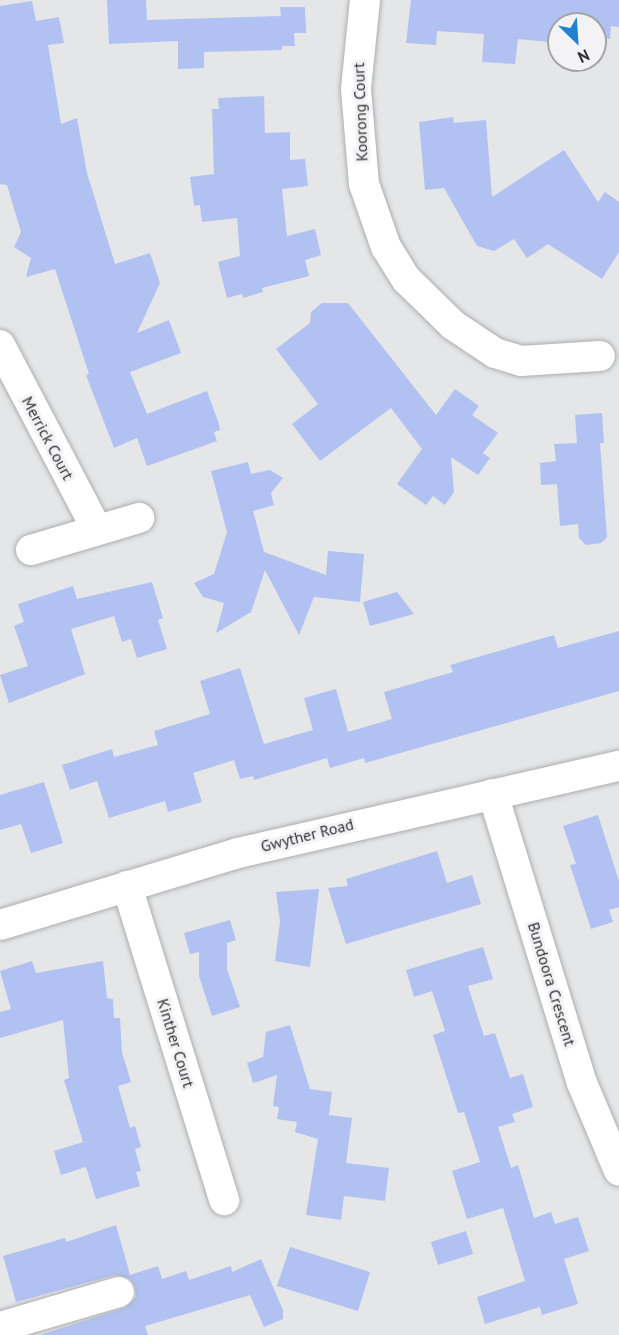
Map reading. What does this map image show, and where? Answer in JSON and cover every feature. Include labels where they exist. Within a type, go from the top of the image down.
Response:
[{"type":"street","name":"Koorong Court","points":[[365,0],[356,89],[364,184],[386,247],[407,280],[453,325],[495,353],[521,361],[600,356]]},
{"type":"street","name":"Merrick Court","points":[[0,345],[97,530]]},
{"type":"street","points":[[31,550],[139,518]]},
{"type":"street","name":"Gwyther Road","points":[[0,925],[127,886],[352,824],[619,766]]},
{"type":"street","name":"Bundoora Crescent","points":[[493,794],[582,1083],[619,1171]]},
{"type":"street","name":"Kinther Court","points":[[127,886],[224,1200]]},
{"type":"street","points":[[0,1327],[119,1292]]},
{"type":"building","points":[[107,0],[146,0],[147,20],[281,16],[280,7],[305,7],[306,33],[294,33],[295,46],[282,46],[282,50],[204,52],[204,68],[178,69],[178,41],[109,44]]},
{"type":"building","points":[[411,0],[619,0],[619,27],[611,26],[610,39],[607,39],[607,12],[547,12],[547,42],[518,39],[515,64],[482,62],[484,34],[437,31],[436,45],[406,43]]},
{"type":"building","points":[[32,1],[36,21],[59,17],[64,43],[48,45],[61,124],[77,118],[87,173],[115,264],[150,253],[160,283],[137,333],[169,320],[181,353],[130,372],[147,414],[207,391],[219,424],[220,430],[214,432],[217,441],[147,466],[137,438],[114,448],[86,375],[89,374],[55,269],[26,277],[31,258],[14,247],[21,232],[7,185],[0,184],[0,6]]},
{"type":"building","points":[[264,96],[265,133],[290,132],[290,160],[305,159],[308,186],[282,189],[287,236],[315,229],[321,255],[305,260],[309,276],[262,288],[263,292],[243,298],[242,294],[227,298],[218,262],[240,256],[237,218],[202,222],[200,205],[194,206],[190,177],[214,174],[212,109],[219,109],[218,98]]},
{"type":"building","points":[[453,117],[454,123],[486,120],[492,197],[564,150],[598,202],[605,192],[619,202],[619,252],[602,279],[548,244],[527,258],[514,239],[494,251],[477,246],[444,188],[425,190],[419,122]]},
{"type":"building","points":[[322,303],[348,303],[436,415],[455,389],[479,406],[472,415],[498,433],[483,453],[490,458],[478,475],[451,457],[454,492],[445,505],[433,496],[426,505],[397,484],[422,449],[391,408],[320,461],[292,424],[318,404],[276,349],[310,323],[311,312]]},
{"type":"building","points":[[602,413],[604,443],[600,443],[607,537],[601,543],[586,545],[579,538],[578,524],[560,526],[557,484],[541,485],[540,463],[556,461],[554,444],[577,443],[575,415]]},
{"type":"building","points":[[248,462],[251,474],[270,470],[283,478],[271,493],[274,505],[253,511],[264,552],[326,575],[328,551],[364,554],[360,602],[314,597],[299,635],[265,570],[251,612],[216,633],[224,603],[203,597],[194,583],[214,574],[227,532],[211,471]]},
{"type":"building","points":[[152,582],[163,618],[158,620],[167,649],[137,658],[131,639],[122,642],[114,616],[71,629],[85,674],[9,703],[0,675],[28,666],[14,626],[24,622],[18,604],[73,586],[77,599]]},
{"type":"building","points":[[397,592],[414,614],[370,626],[363,602]]},
{"type":"building","points":[[619,631],[619,691],[365,763],[364,758],[330,768],[327,758],[254,780],[253,776],[240,779],[234,760],[193,773],[202,802],[168,812],[165,801],[109,818],[97,781],[70,790],[62,765],[112,749],[114,757],[158,745],[154,731],[210,714],[200,681],[240,668],[264,744],[313,730],[304,698],[336,689],[348,732],[392,719],[384,692],[453,672],[450,665],[554,635],[558,648]]},
{"type":"building","points":[[44,782],[63,843],[31,853],[21,824],[0,830],[0,795]]},
{"type":"building","points":[[598,815],[619,881],[619,907],[609,910],[613,922],[591,929],[570,865],[576,864],[563,826]]},
{"type":"building","points":[[437,851],[447,883],[472,875],[481,904],[346,944],[328,888],[348,886],[346,879]]},
{"type":"building","points":[[319,889],[310,967],[275,961],[280,921],[276,892]]},
{"type":"building","points":[[230,920],[236,940],[227,943],[227,969],[240,1007],[212,1016],[199,976],[199,952],[190,954],[184,933]]},
{"type":"building","points":[[483,947],[493,979],[468,986],[484,1036],[495,1033],[510,1078],[523,1074],[533,1107],[512,1114],[515,1122],[498,1127],[511,1168],[518,1165],[534,1218],[551,1212],[555,1224],[578,1217],[589,1251],[564,1259],[578,1304],[542,1315],[540,1307],[485,1324],[477,1297],[525,1281],[503,1208],[467,1219],[452,1171],[480,1162],[464,1112],[458,1113],[433,1035],[445,1031],[432,991],[414,997],[406,970]]},
{"type":"building","points":[[32,961],[36,973],[103,961],[107,998],[113,999],[114,1018],[120,1018],[122,1052],[131,1082],[118,1086],[130,1128],[135,1126],[141,1147],[135,1149],[141,1171],[136,1172],[140,1186],[96,1199],[86,1167],[61,1175],[54,1151],[83,1142],[64,1080],[69,1078],[63,1020],[0,1038],[0,1012],[11,1009],[0,971]]},
{"type":"building","points":[[290,1025],[310,1089],[332,1092],[329,1115],[352,1118],[346,1163],[389,1168],[385,1201],[344,1196],[341,1220],[306,1215],[318,1139],[295,1132],[297,1122],[277,1119],[279,1107],[273,1106],[277,1075],[253,1083],[247,1063],[263,1057],[266,1032]]},
{"type":"building","points":[[116,1225],[130,1275],[158,1266],[162,1279],[186,1271],[189,1280],[231,1266],[232,1272],[261,1259],[283,1310],[283,1319],[264,1327],[250,1295],[145,1326],[148,1335],[40,1335],[124,1308],[136,1297],[135,1287],[130,1279],[115,1275],[16,1302],[3,1256],[65,1238],[66,1242]]},
{"type":"building","points":[[466,1231],[473,1254],[438,1265],[431,1242]]},
{"type":"building","points":[[290,1247],[370,1272],[358,1311],[277,1286]]}]
